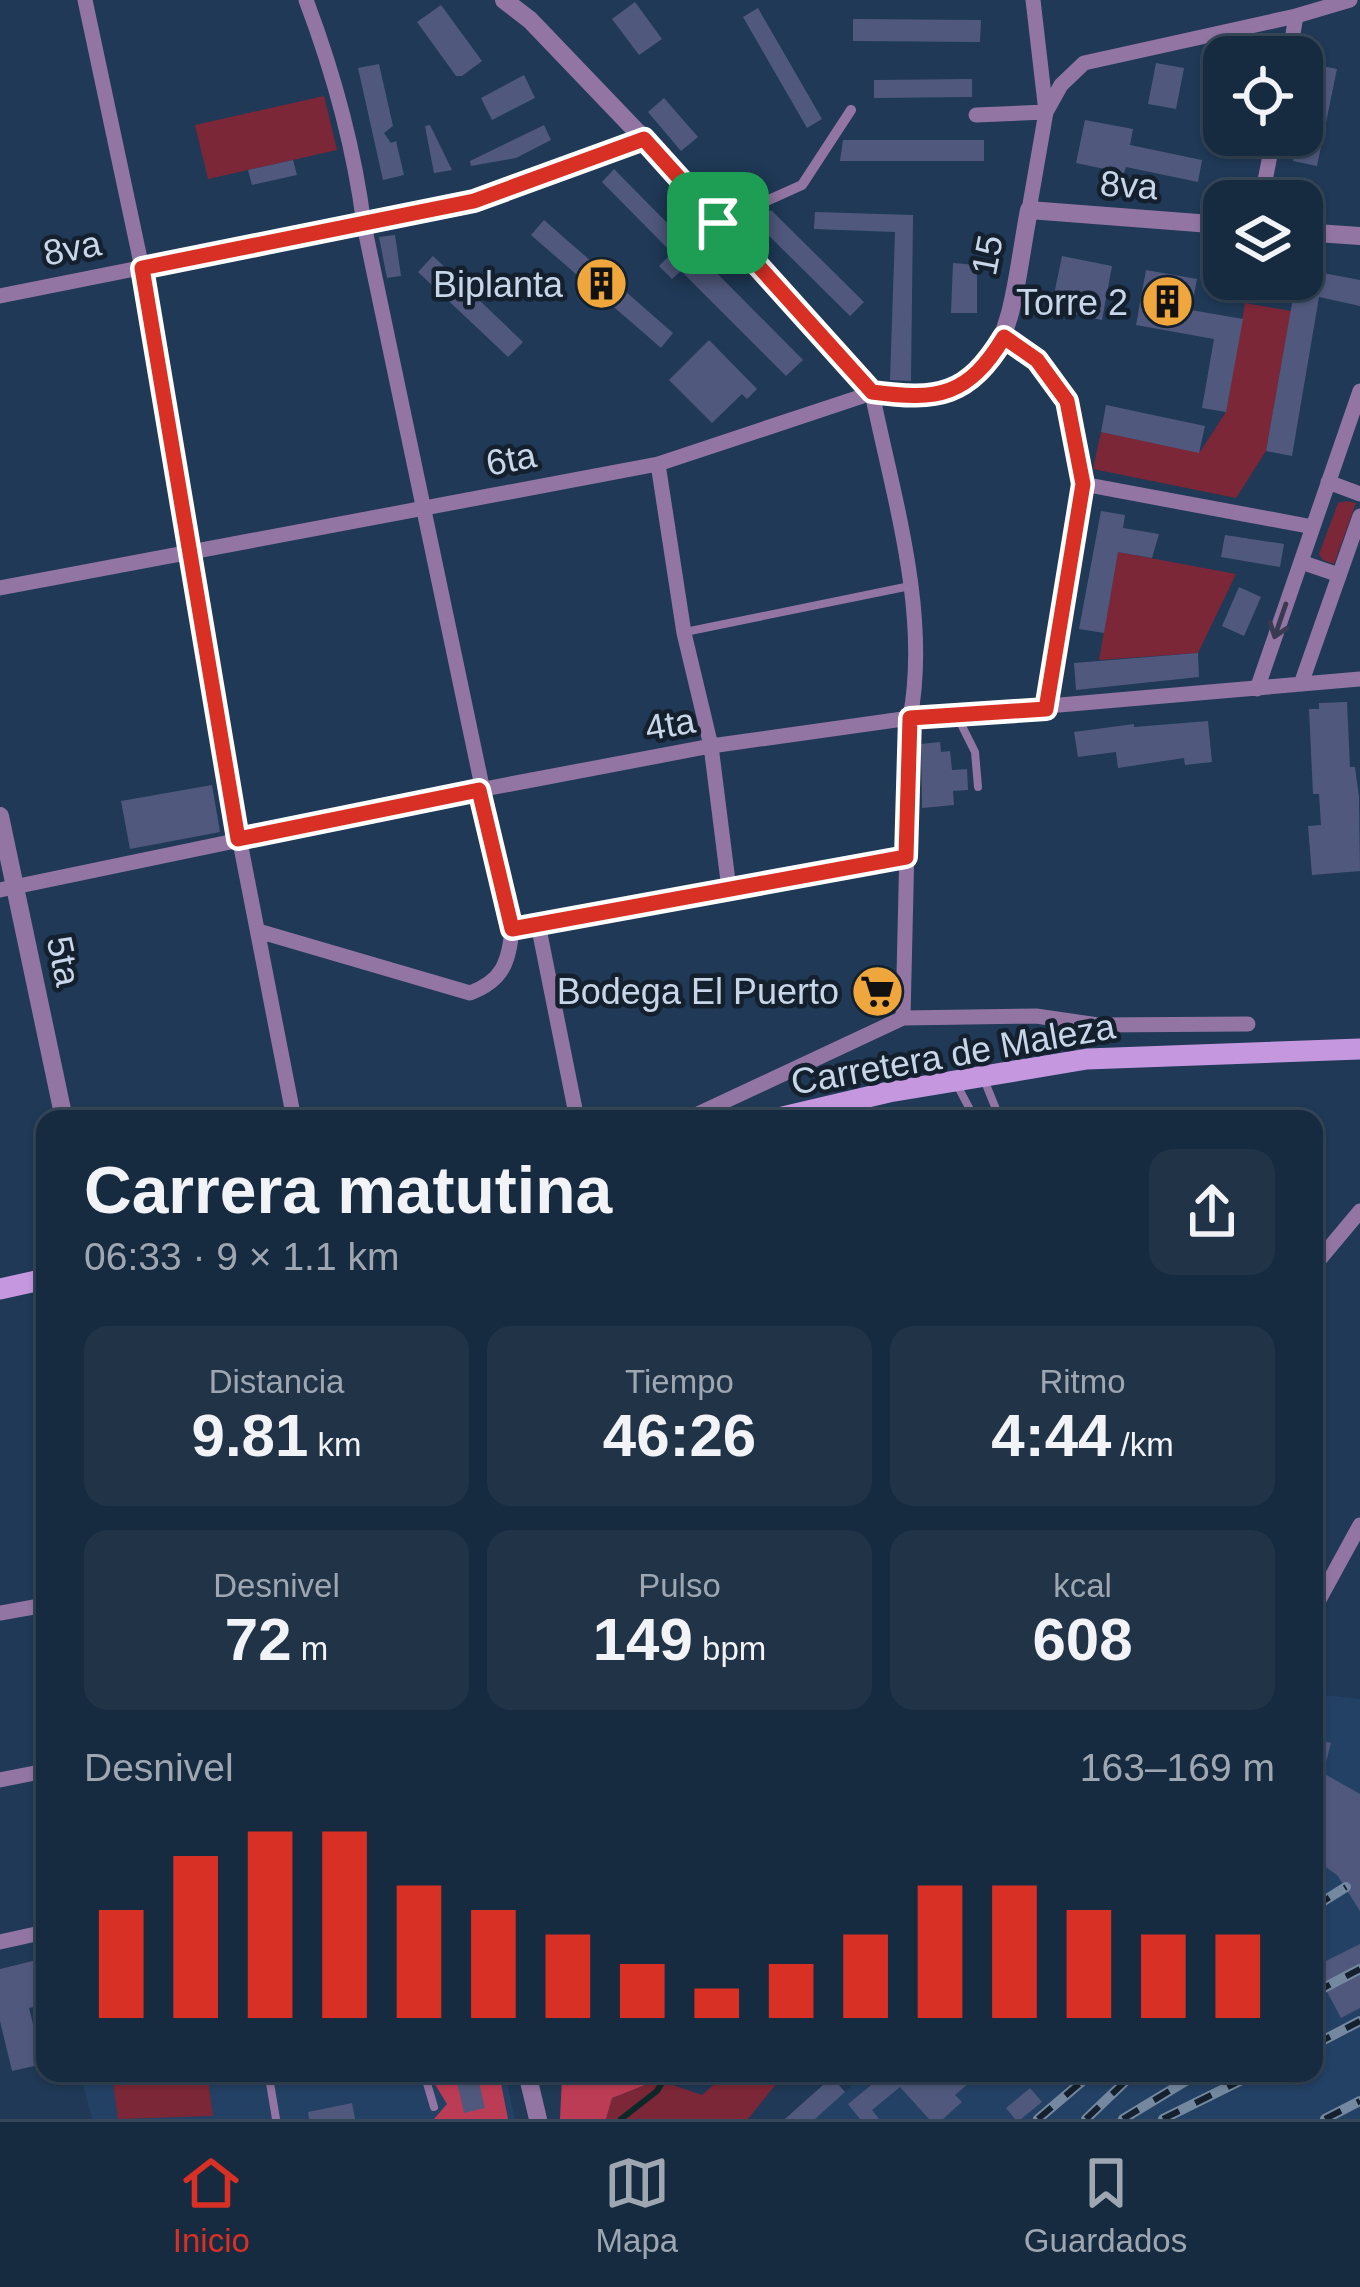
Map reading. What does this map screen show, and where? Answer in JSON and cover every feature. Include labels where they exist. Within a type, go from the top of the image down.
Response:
[{"type":"main road","name":"Carretera de Maleza","points":[[816,1110],[982,1075],[1135,1055],[1360,1049]]},
{"type":"main road","points":[[0,1288],[36,1281]]},
{"type":"street","points":[[85,0],[142,268],[238,839],[292,1110]]},
{"type":"street","points":[[258,931],[470,993],[493,985],[509,959],[512,929],[479,790],[356,165],[337,82],[306,0]]},
{"type":"street","points":[[505,0],[644,139],[872,392],[910,586],[916,685],[910,718],[903,1018]]},
{"type":"street","name":"15","points":[[1004,337],[1046,112],[1033,0]]},
{"type":"street","points":[[976,115],[1046,112],[1061,85],[1084,63],[1350,0]]},
{"type":"street","points":[[1293,36],[1296,16]]},
{"type":"street","points":[[718,223],[802,185],[851,110]]},
{"type":"street","name":"8va","points":[[0,296],[474,201],[644,139]]},
{"type":"street","name":"8va","points":[[1029,210],[1203,223]]},
{"type":"street","points":[[1323,233],[1360,236]]},
{"type":"street","points":[[1004,337],[1037,360],[1067,401],[1083,484],[1046,709]]},
{"type":"street","name":"6ta","points":[[0,588],[658,464],[872,392],[916,398],[959,387],[985,369],[1004,337]]},
{"type":"street","points":[[1256,689],[1360,391]]},
{"type":"street","points":[[658,464],[684,633],[711,746],[730,890]]},
{"type":"street","points":[[1328,482],[1360,494]]},
{"type":"street","points":[[1083,484],[1313,526]]},
{"type":"street","points":[[1301,685],[1360,516]]},
{"type":"street","points":[[1301,562],[1340,575]]},
{"type":"street","name":"4ta","points":[[7,889],[711,746],[910,718],[1360,681]]},
{"type":"street","name":"5ta","points":[[0,816],[7,889],[62,1110]]},
{"type":"street","points":[[512,929],[906,857]]},
{"type":"street","points":[[538,924],[575,1110]]},
{"type":"street","points":[[706,1110],[903,1018],[1036,1016],[1098,1025],[1249,1024]]},
{"type":"street","points":[[1323,1255],[1360,1211]]},
{"type":"street","points":[[1323,1593],[1360,1525]]},
{"type":"street","points":[[0,1613],[36,1607]]},
{"type":"street","points":[[0,1780],[36,1773]]},
{"type":"street","points":[[0,1942],[36,1934]]},
{"type":"street","points":[[529,2082],[538,2119]]},
{"type":"lane","points":[[684,633],[910,586]]},
{"type":"lane","points":[[957,715],[975,752],[978,787]]},
{"type":"lane","points":[[982,1075],[996,1110]]},
{"type":"lane","points":[[954,1080],[969,1110]]},
{"type":"lane","points":[[270,2082],[276,2119]]},
{"type":"lane","points":[[427,2082],[434,2107]]},
{"type":"shaded area","points":[[324,96],[337,150],[208,179],[195,125]]},
{"type":"shaded area","points":[[1245,303],[1291,311],[1266,451],[1236,498],[1093,469],[1101,432],[1200,452],[1226,412]]},
{"type":"shaded area","points":[[1338,503],[1356,503],[1334,564],[1319,554]]},
{"type":"shaded area","points":[[1118,552],[1236,574],[1198,653],[1099,660]]},
{"type":"shaded area","points":[[1323,1695],[1360,1699],[1360,2119],[785,2119],[826,2082],[836,2082],[845,2092],[856,2082],[1323,2082]]},
{"type":"shaded area","points":[[82,2082],[507,2082],[515,2119],[92,2119]]},
{"type":"shaded area","points":[[113,2082],[208,2082],[213,2116],[118,2119]]},
{"type":"shaded area","points":[[434,2082],[501,2082],[508,2119],[434,2119],[447,2104]]},
{"type":"shaded area","points":[[562,2082],[653,2082],[612,2098],[606,2119],[560,2119]]},
{"type":"shaded area","points":[[653,2082],[702,2095],[717,2082],[778,2082],[748,2119],[606,2119],[612,2098]]},
{"type":"building","points":[[635,2],[662,39],[639,55],[612,19]]},
{"type":"building","points":[[441,5],[482,61],[462,76],[456,76],[417,22]]},
{"type":"building","points":[[758,8],[822,119],[807,128],[743,17]]},
{"type":"building","points":[[853,19],[981,20],[980,42],[853,41]]},
{"type":"building","points":[[1156,63],[1184,68],[1176,109],[1148,104]]},
{"type":"building","name":"Biplanta","points":[[379,64],[393,126],[384,133],[391,143],[396,141],[404,175],[383,180],[358,68]]},
{"type":"building","points":[[1323,66],[1337,69],[1323,137]]},
{"type":"building","points":[[524,75],[535,98],[492,120],[481,98]]},
{"type":"building","points":[[972,79],[972,97],[874,98],[874,80]]},
{"type":"building","points":[[664,98],[698,137],[681,151],[648,112]]},
{"type":"building","points":[[1085,120],[1133,129],[1130,145],[1202,160],[1198,182],[1126,167],[1124,173],[1076,163]]},
{"type":"building","points":[[430,125],[452,170],[434,173],[425,126]]},
{"type":"building","points":[[544,125],[551,140],[516,158],[471,166],[470,161]]},
{"type":"building","points":[[843,140],[984,140],[984,161],[840,161]]},
{"type":"building","points":[[1294,156],[1319,156],[1317,166],[1293,161]]},
{"type":"building","points":[[293,160],[297,175],[252,185],[248,170]]},
{"type":"building","points":[[614,169],[685,241],[689,237],[702,251],[698,254],[803,360],[786,376],[681,271],[672,279],[659,266],[672,253],[602,182]]},
{"type":"building","points":[[771,210],[864,302],[850,316],[754,221]]},
{"type":"building","points":[[815,212],[913,215],[911,381],[890,380],[895,232],[814,229]]},
{"type":"building","name":"Biplanta","points":[[544,220],[673,333],[661,348],[531,235]]},
{"type":"building","points":[[395,235],[401,276],[387,278],[379,237]]},
{"type":"building","name":"Biplanta","points":[[433,256],[523,342],[508,357],[418,272]]},
{"type":"building","points":[[1062,256],[1112,266],[1102,320],[1051,309]]},
{"type":"building","points":[[953,263],[977,265],[977,313],[951,313]]},
{"type":"building","points":[[1146,270],[1197,279],[1191,310],[1243,319],[1226,412],[1202,408],[1214,339],[1136,325]]},
{"type":"building","points":[[1323,273],[1360,280],[1360,306],[1323,298]]},
{"type":"building","points":[[1293,300],[1318,300],[1292,456],[1266,451]]},
{"type":"building","points":[[709,340],[757,389],[747,399],[742,394],[712,423],[669,380]]},
{"type":"building","points":[[1106,405],[1205,426],[1199,453],[1101,432]]},
{"type":"building","points":[[1101,511],[1125,515],[1123,528],[1159,534],[1152,558],[1118,552],[1104,633],[1079,629]]},
{"type":"building","points":[[1225,535],[1284,544],[1280,567],[1221,557]]},
{"type":"building","points":[[1239,587],[1261,597],[1244,636],[1222,626]]},
{"type":"building","points":[[1198,653],[1199,677],[1076,690],[1074,663]]},
{"type":"building","points":[[1347,702],[1350,767],[1355,767],[1359,797],[1360,871],[1312,875],[1308,826],[1321,825],[1319,794],[1313,794],[1309,709],[1319,709],[1319,703]]},
{"type":"building","points":[[1208,721],[1212,762],[1185,765],[1184,758],[1118,768],[1116,752],[1078,757],[1074,732]]},
{"type":"building","points":[[940,742],[941,752],[950,751],[952,770],[967,769],[968,790],[953,791],[954,805],[922,808],[921,744]]},
{"type":"building","points":[[212,785],[220,832],[130,849],[121,801]]},
{"type":"building","points":[[1323,1741],[1331,1743],[1323,1773]]},
{"type":"building","points":[[1323,1773],[1360,1794],[1360,1911],[1337,1875],[1323,1865]]},
{"type":"building","points":[[1360,1944],[1360,2008],[1341,2018],[1323,1984],[1323,1962]]},
{"type":"building","points":[[36,1960],[36,2007],[29,2008],[36,2066],[12,2071],[0,2021],[0,1969]]},
{"type":"building","points":[[457,2082],[479,2082],[485,2108],[464,2113]]},
{"type":"building","points":[[826,2082],[836,2082],[845,2092],[815,2119],[785,2119]]},
{"type":"building","points":[[875,2082],[970,2082],[955,2095],[962,2102],[943,2119],[929,2119],[900,2087],[872,2110],[879,2119],[860,2119],[848,2104]]},
{"type":"building","points":[[1030,2088],[1042,2102],[1015,2119],[1006,2108]]},
{"type":"building","points":[[352,2103],[355,2119],[309,2119],[308,2112]]},
{"type":"waterway","points":[[621,2119],[662,2082]]},
{"type":"railway","points":[[1323,1901],[1346,1887]]},
{"type":"railway","points":[[1323,1988],[1360,1969]]},
{"type":"railway","points":[[1323,2040],[1360,2021]]},
{"type":"railway","points":[[1038,2119],[1081,2082]]},
{"type":"railway","points":[[1086,2119],[1125,2082]]},
{"type":"railway","points":[[1123,2119],[1184,2082]]},
{"type":"railway","points":[[1163,2119],[1238,2082]]},
{"type":"railway","points":[[1325,2119],[1360,2101]]},
{"type":"place","name":"Biplanta","points":[[602,284]]},
{"type":"place","name":"Torre 2","points":[[1167,302]]},
{"type":"place","name":"Bodega El Puerto","points":[[878,991]]},
{"type":"route","points":[[644,139],[718,223],[872,392],[916,398],[959,387],[985,369],[1004,337],[1037,360],[1067,401],[1083,484],[1046,709],[910,718],[906,857],[512,929],[479,790],[238,839],[142,268],[474,201],[644,139]]}]
